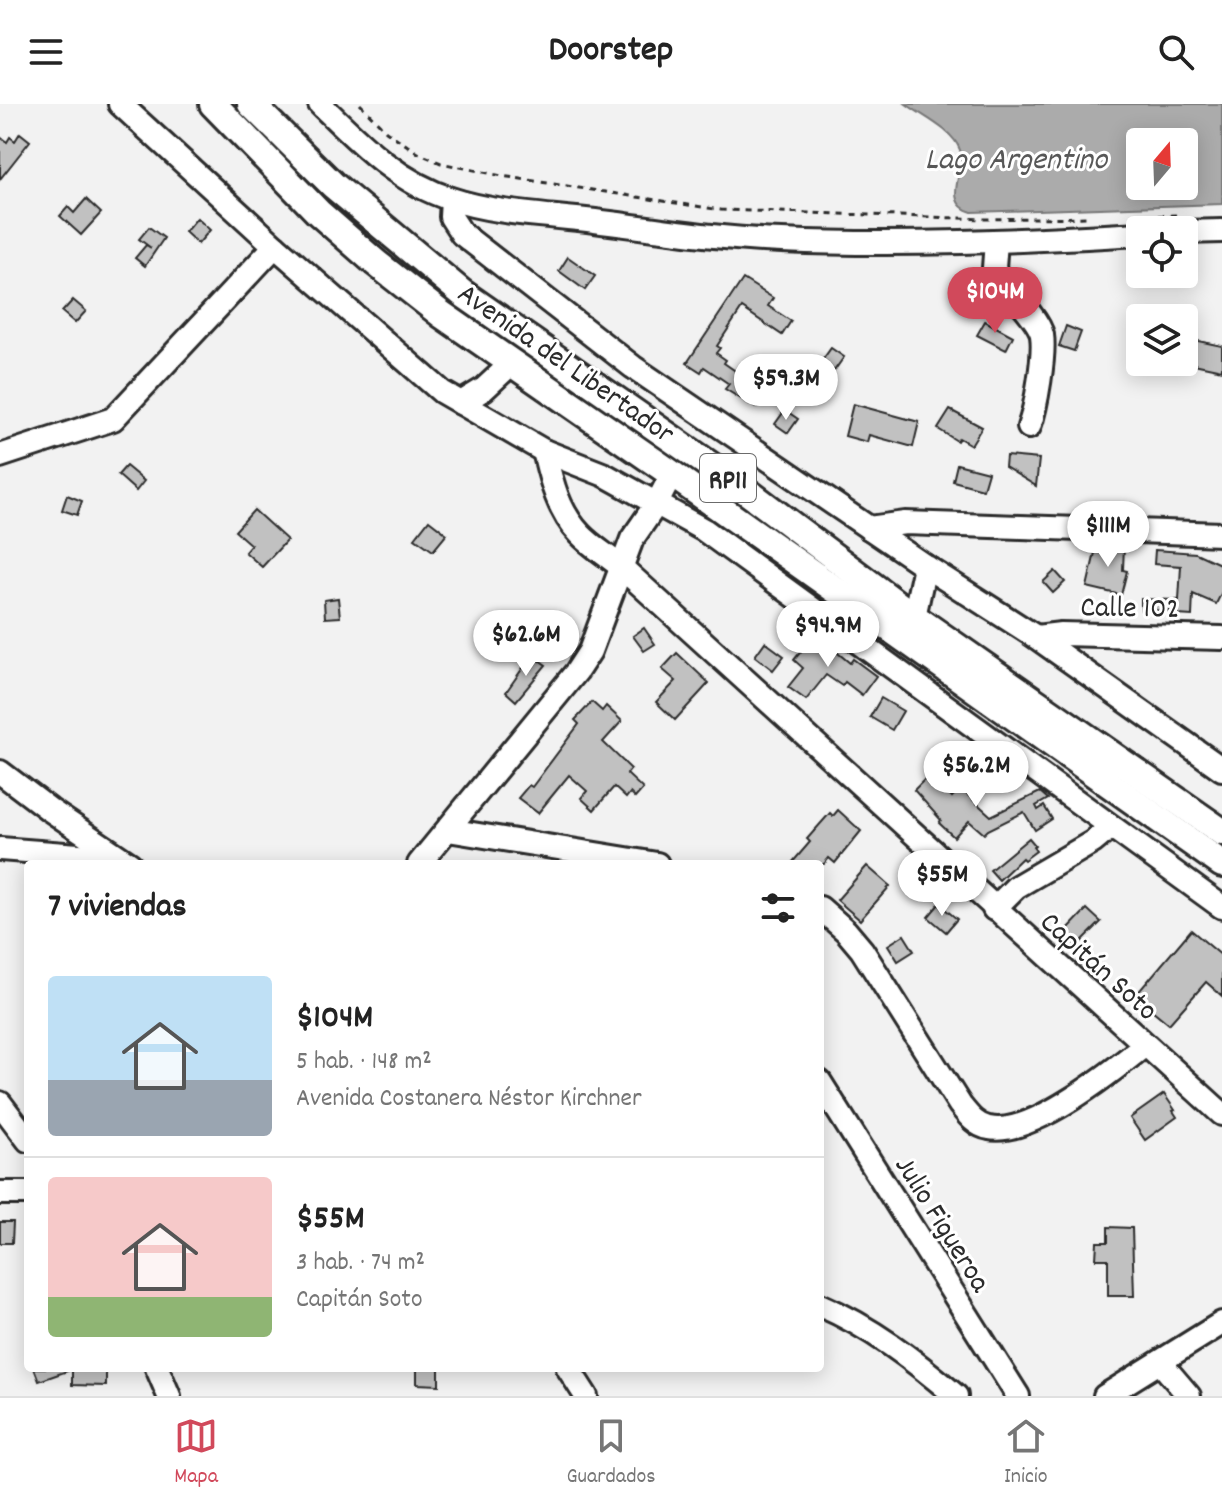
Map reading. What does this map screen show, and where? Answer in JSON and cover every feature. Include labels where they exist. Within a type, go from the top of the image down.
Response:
[{"type":"main road","name":"Avenida del Libertador","points":[[213,104],[319,213],[441,314],[1222,864]]},
{"type":"main road","name":"Avenida del Libertador","points":[[251,104],[333,185],[462,293],[737,484],[914,617],[1211,813],[1222,832]]},
{"type":"street","points":[[120,104],[275,246],[442,392],[544,451],[605,475],[704,530],[1222,907]]},
{"type":"street","points":[[320,104],[374,157],[395,172],[452,200],[498,209],[721,237],[876,243],[996,241],[1126,226]]},
{"type":"street","name":"Avenida del Libertador","points":[[452,200],[451,217],[462,234],[633,367],[925,566],[1036,637],[1222,769]]},
{"type":"street","points":[[1198,226],[1222,231]]},
{"type":"street","points":[[996,241],[994,268],[997,275],[1042,334],[1038,394],[1029,427]]},
{"type":"street","points":[[0,456],[113,419],[275,246]]},
{"type":"street","points":[[461,403],[484,389],[512,363]]},
{"type":"street","name":"Capitán Soto","points":[[544,451],[553,488],[563,510],[580,534],[621,567],[1222,1114]]},
{"type":"street","points":[[422,860],[590,651],[632,539],[657,503],[672,474]]},
{"type":"street","points":[[704,530],[737,484]]},
{"type":"street","points":[[869,528],[905,523],[1222,534]]},
{"type":"street","points":[[914,617],[925,566]]},
{"type":"street","name":"Calle 102","points":[[1036,637],[1061,634],[1222,638]]},
{"type":"street","points":[[0,772],[125,860]]},
{"type":"street","points":[[994,909],[1016,887],[1093,842],[1111,827]]},
{"type":"street","points":[[448,830],[588,859]]},
{"type":"street","points":[[0,849],[116,860]]},
{"type":"street","points":[[824,912],[862,950],[960,1105],[973,1121],[986,1128],[1014,1127],[1043,1115],[1107,1076],[1145,1045]]},
{"type":"street","name":"Julio Figueroa","points":[[824,1088],[1018,1396]]},
{"type":"street","points":[[0,1103],[24,1135]]},
{"type":"street","points":[[0,1193],[24,1193]]},
{"type":"street","points":[[824,1307],[876,1334],[917,1362],[956,1396]]},
{"type":"street","points":[[1105,1396],[1222,1323]]},
{"type":"street","points":[[1160,1362],[1189,1396]]},
{"type":"street","points":[[159,1372],[169,1396]]},
{"type":"street","points":[[571,1372],[586,1396]]},
{"type":"path","points":[[360,104],[386,131],[418,153],[441,163],[502,176],[721,210],[987,219],[1092,217]]},
{"type":"shaded area","points":[[224,104],[238,104],[713,480],[706,490],[454,311],[328,208]]},
{"type":"water","name":"Lago Argentino","points":[[906,104],[1222,104],[1222,204],[972,212],[963,208],[958,201],[960,150],[944,130]]},
{"type":"building","points":[[20,133],[30,141],[0,179],[0,137],[7,142],[10,137],[15,141]]},
{"type":"building","points":[[86,199],[101,213],[81,235],[60,216],[68,207],[74,213]]},
{"type":"building","points":[[197,218],[210,230],[198,244],[185,232]]},
{"type":"building","points":[[149,227],[164,238],[145,266],[135,258],[146,245],[151,248],[139,239]]},
{"type":"building","points":[[568,257],[595,276],[585,290],[559,271]]},
{"type":"building","points":[[743,279],[773,298],[768,306],[791,321],[782,335],[742,308],[717,346],[720,348],[716,353],[726,360],[724,363],[750,381],[752,378],[770,389],[756,408],[725,389],[729,384],[704,367],[701,372],[687,363]]},
{"type":"building","points":[[73,300],[86,311],[75,323],[62,312]]},
{"type":"building","points":[[985,321],[1013,336],[1006,350],[977,335]]},
{"type":"building","points":[[1066,326],[1081,332],[1074,351],[1059,346]]},
{"type":"building","points":[[1198,341],[1222,346],[1222,370],[1198,365]]},
{"type":"building","points":[[831,348],[844,357],[834,371],[821,362]]},
{"type":"building","points":[[853,404],[919,422],[913,447],[869,435],[867,442],[845,436]]},
{"type":"building","points":[[785,410],[798,419],[788,433],[775,424]]},
{"type":"building","points":[[950,410],[982,427],[971,445],[959,438],[957,441],[938,429]]},
{"type":"building","points":[[1006,456],[1039,459],[1036,486],[1005,467]]},
{"type":"building","points":[[957,464],[988,472],[983,489],[953,481]]},
{"type":"building","points":[[126,466],[144,481],[136,491],[118,475]]},
{"type":"building","points":[[67,495],[82,501],[77,515],[62,510]]},
{"type":"building","points":[[254,510],[287,540],[262,567],[245,552],[251,545],[235,531]]},
{"type":"building","points":[[429,520],[447,534],[433,551],[415,538]]},
{"type":"building","points":[[1097,544],[1124,545],[1123,570],[1127,571],[1121,595],[1087,587]]},
{"type":"building","points":[[1155,550],[1196,553],[1222,565],[1222,592],[1216,604],[1193,594],[1192,616],[1178,615],[1178,611],[1141,610],[1141,599],[1179,600],[1181,566],[1154,564]]},
{"type":"building","points":[[1055,571],[1065,582],[1053,593],[1043,582]]},
{"type":"building","points":[[338,598],[340,617],[325,618],[324,600]]},
{"type":"building","points":[[644,628],[655,644],[644,651],[633,636]]},
{"type":"building","points":[[815,634],[850,663],[853,659],[876,676],[862,695],[845,682],[842,686],[826,675],[806,700],[788,687],[803,668],[794,660]]},
{"type":"building","points":[[765,642],[784,656],[773,670],[755,656]]},
{"type":"building","points":[[677,653],[709,683],[675,720],[656,702],[676,681],[662,669]]},
{"type":"building","points":[[532,655],[546,665],[516,701],[506,692]]},
{"type":"building","points":[[881,698],[903,711],[892,730],[870,717]]},
{"type":"building","points":[[592,702],[602,711],[606,706],[622,721],[603,742],[631,769],[627,774],[643,789],[635,798],[630,793],[626,798],[614,787],[594,810],[581,798],[587,791],[569,775],[538,813],[518,798],[529,785],[532,787],[579,724],[575,720]]},
{"type":"building","points":[[930,774],[952,797],[960,788],[991,816],[1040,792],[1048,799],[1036,806],[1038,810],[1044,806],[1052,819],[1035,830],[1024,812],[984,834],[969,821],[954,837],[914,790]]},
{"type":"building","points":[[838,810],[861,831],[835,863],[829,858],[824,864],[824,860],[794,860],[810,842],[807,839],[830,813],[833,816]]},
{"type":"building","points":[[1029,838],[1036,851],[1024,860],[1022,858],[999,880],[990,870]]},
{"type":"building","points":[[867,866],[890,886],[860,920],[837,900]]},
{"type":"building","points":[[939,904],[957,919],[946,932],[928,917]]},
{"type":"building","points":[[1087,909],[1101,922],[1077,946],[1064,933]]},
{"type":"building","points":[[1191,930],[1222,956],[1222,996],[1206,982],[1169,1024],[1135,996]]},
{"type":"building","points":[[904,935],[914,951],[898,961],[888,945]]},
{"type":"building","points":[[1164,1094],[1177,1117],[1145,1140],[1130,1118]]},
{"type":"building","points":[[0,1222],[13,1222],[12,1243],[0,1243]]},
{"type":"building","points":[[1108,1227],[1132,1228],[1134,1296],[1108,1296],[1108,1259],[1096,1259],[1097,1242],[1108,1242]]},
{"type":"building","points":[[36,1372],[64,1372],[39,1381]]},
{"type":"building","points":[[72,1372],[106,1372],[106,1386],[72,1385]]},
{"type":"building","points":[[417,1372],[439,1372],[439,1385],[417,1384]]}]
